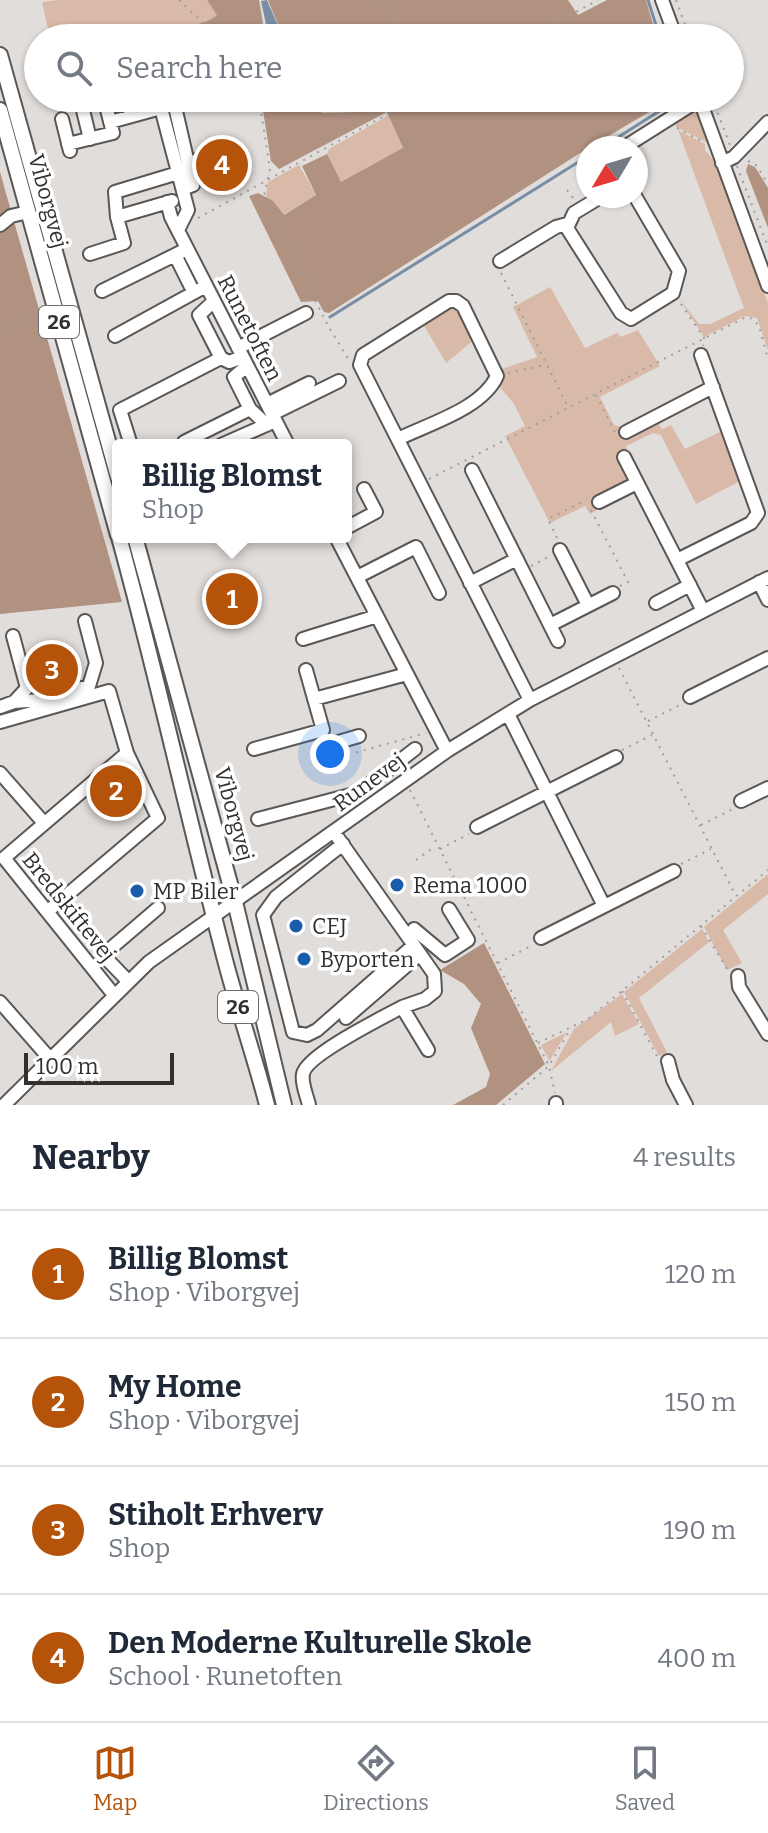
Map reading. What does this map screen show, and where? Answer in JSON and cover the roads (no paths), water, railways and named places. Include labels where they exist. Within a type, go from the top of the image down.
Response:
[{"type":"main road","name":"Viborgvej","points":[[0,55],[112,456]]},
{"type":"main road","name":"Viborgvej","points":[[0,110],[112,514]]},
{"type":"main road","name":"Viborgvej","points":[[120,543],[155,669],[173,758],[214,916],[267,1105]]},
{"type":"main road","name":"Viborgvej","points":[[137,543],[235,902],[284,1105]]},
{"type":"street","points":[[662,0],[671,24]]},
{"type":"street","points":[[83,112],[90,139]]},
{"type":"street","points":[[62,119],[69,148],[113,133],[108,112]]},
{"type":"street","points":[[130,112],[131,116]]},
{"type":"street","points":[[110,122],[138,112]]},
{"type":"street","points":[[162,112],[183,169]]},
{"type":"street","points":[[175,112],[188,210],[179,228]]},
{"type":"street","points":[[642,136],[680,112]]},
{"type":"street","points":[[707,112],[715,142],[730,160],[768,286]]},
{"type":"street","points":[[730,160],[768,122]]},
{"type":"street","points":[[90,254],[124,243],[115,192],[183,169],[224,145]]},
{"type":"street","points":[[117,217],[167,202],[184,193]]},
{"type":"street","name":"Runetoften","points":[[167,202],[200,288],[214,301],[284,439]]},
{"type":"street","points":[[500,261],[556,227],[567,224],[574,213],[582,208]]},
{"type":"street","points":[[567,224],[624,316],[634,319],[673,293],[679,271],[643,208]]},
{"type":"street","points":[[0,225],[11,216],[28,212]]},
{"type":"street","points":[[102,291],[187,249]]},
{"type":"street","points":[[115,336],[185,300],[200,288],[175,255]]},
{"type":"street","points":[[214,301],[199,315],[221,358],[229,362],[243,357],[306,313]]},
{"type":"street","points":[[398,439],[470,403],[485,392],[497,376],[463,306],[456,301],[449,301],[360,360],[398,439],[530,700]]},
{"type":"street","points":[[677,560],[751,523],[758,513],[701,355]]},
{"type":"street","points":[[243,357],[234,377],[250,409],[270,416]]},
{"type":"street","points":[[129,439],[120,410],[221,358]]},
{"type":"street","points":[[231,439],[339,381]]},
{"type":"street","points":[[270,416],[309,383]]},
{"type":"street","points":[[622,434],[663,420],[713,387]]},
{"type":"street","points":[[190,439],[250,409]]},
{"type":"street","points":[[624,457],[703,611]]},
{"type":"street","points":[[472,470],[558,641]]},
{"type":"street","points":[[599,502],[637,483]]},
{"type":"street","points":[[352,525],[376,512],[364,489]]},
{"type":"street","points":[[339,543],[447,751]]},
{"type":"street","points":[[357,577],[416,547],[439,593]]},
{"type":"street","points":[[560,550],[588,605]]},
{"type":"street","points":[[470,583],[520,565]]},
{"type":"street","points":[[764,580],[768,600]]},
{"type":"street","name":"Runevej","points":[[235,902],[447,751],[530,700],[764,580]]},
{"type":"street","points":[[656,603],[690,585]]},
{"type":"street","points":[[550,625],[613,593]]},
{"type":"street","points":[[303,639],[377,616]]},
{"type":"street","points":[[0,707],[89,686],[96,663],[85,621]]},
{"type":"street","points":[[13,636],[27,688],[14,702]]},
{"type":"street","points":[[690,697],[768,658]]},
{"type":"street","points":[[254,749],[323,730],[306,670]]},
{"type":"street","points":[[314,699],[407,674]]},
{"type":"street","points":[[0,722],[109,691],[127,753],[158,818],[48,911]]},
{"type":"street","points":[[508,714],[604,906]]},
{"type":"street","points":[[335,743],[359,736]]},
{"type":"street","points":[[258,819],[349,794],[373,783],[415,749]]},
{"type":"street","name":"Bredskiftevej","points":[[114,995],[48,911],[2,859],[127,753]]},
{"type":"street","points":[[477,827],[616,757]]},
{"type":"street","points":[[0,773],[44,823]]},
{"type":"street","points":[[741,801],[768,788]]},
{"type":"street","points":[[349,794],[358,815]]},
{"type":"street","points":[[309,1105],[302,1077],[305,1068],[344,1040],[435,991],[434,974],[334,832]]},
{"type":"street","points":[[343,844],[276,897],[263,915],[293,1032],[307,1035],[317,1030],[417,950]]},
{"type":"street","points":[[541,938],[674,871]]},
{"type":"street","name":"Bredskiftevej","points":[[4,1105],[128,981],[169,946],[235,902]]},
{"type":"street","points":[[128,981],[103,955],[158,908]]},
{"type":"street","points":[[414,929],[445,955],[451,952],[468,940],[449,909]]},
{"type":"street","points":[[346,1018],[417,950]]},
{"type":"street","points":[[738,976],[739,987],[768,1034]]},
{"type":"street","points":[[0,1002],[51,1060]]},
{"type":"street","points":[[402,1007],[428,1050]]},
{"type":"street","points":[[668,1061],[673,1080],[686,1105]]},
{"type":"water","points":[[267,0],[277,24],[266,24],[261,1]]},
{"type":"waterway","points":[[648,0],[656,24]]},
{"type":"waterway","points":[[620,136],[658,112]]},
{"type":"waterway","points":[[330,317],[576,163]]},
{"type":"place","name":"Den Moderne Kulturelle Skole","points":[[222,165]]},
{"type":"place","name":"Billig Blomst","points":[[232,599]]},
{"type":"place","name":"Stiholt Erhverv","points":[[52,670]]},
{"type":"place","name":"My Home","points":[[116,791]]},
{"type":"place","name":"Rema 1000","points":[[397,885]]},
{"type":"place","name":"MP Biler","points":[[137,891]]},
{"type":"place","name":"CEJ","points":[[296,926]]},
{"type":"place","name":"Byporten","points":[[304,959]]}]
